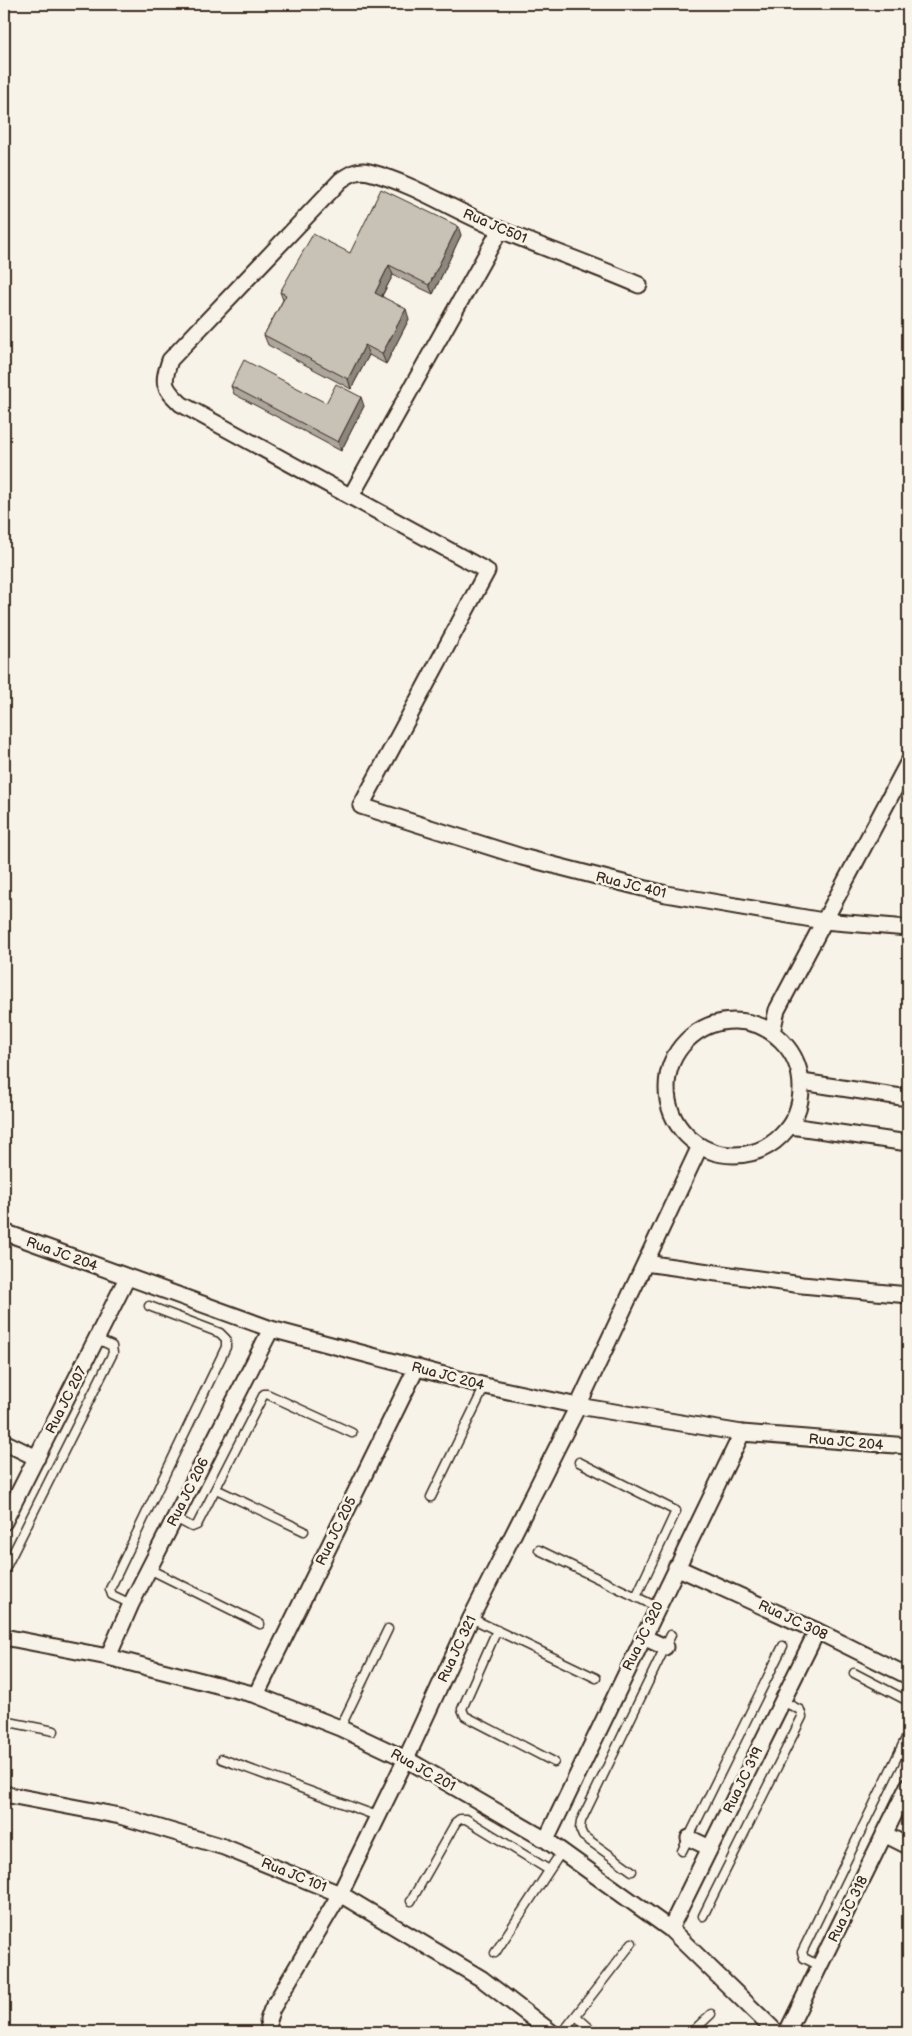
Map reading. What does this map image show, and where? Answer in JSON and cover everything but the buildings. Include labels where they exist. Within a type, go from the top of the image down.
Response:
[{"type":"street","name":"Rua JC501","points":[[351,496],[181,404],[167,391],[163,379],[170,360],[341,180],[352,172],[367,171],[410,187],[500,230],[591,264],[639,285]]},
{"type":"street","points":[[351,496],[500,230]]},
{"type":"street","name":"Rua JC 401","points":[[351,496],[487,571],[361,806],[522,857],[666,894],[823,921],[908,928]]},
{"type":"street","points":[[772,1032],[777,1010],[908,763]]},
{"type":"street","points":[[745,1021],[772,1032],[792,1054],[802,1082],[800,1105],[791,1126],[772,1145],[748,1155],[721,1155],[700,1146],[678,1126],[668,1102],[666,1081],[672,1060],[690,1036],[716,1023],[745,1021]]},
{"type":"street","points":[[802,1082],[908,1098]]},
{"type":"street","points":[[791,1126],[908,1143]]},
{"type":"street","name":"Rua JC 321","points":[[270,2032],[268,2020],[272,2009],[340,1894],[406,1759],[471,1618],[578,1406],[700,1146]]},
{"type":"street","name":"Rua JC 204","points":[[4,1232],[271,1329],[485,1386],[578,1406],[742,1433],[908,1446]]},
{"type":"street","points":[[645,1263],[802,1285],[908,1295]]},
{"type":"street","name":"Rua JC 207","points":[[4,1522],[128,1278]]},
{"type":"street","name":"Rua JC 206","points":[[108,1657],[148,1569],[271,1329]]},
{"type":"street","name":"Rua JC 205","points":[[256,1695],[417,1367]]},
{"type":"street","name":"Rua JC 320","points":[[546,1840],[676,1566],[742,1433]]},
{"type":"street","points":[[4,1442],[37,1458]]},
{"type":"street","name":"Rua JC 308","points":[[676,1566],[817,1631],[908,1676]]},
{"type":"street","name":"Rua JC 319","points":[[670,1929],[817,1631]]},
{"type":"street","points":[[643,1636],[668,1641]]},
{"type":"street","name":"Rua JC 201","points":[[4,1637],[108,1657],[256,1695],[340,1728],[406,1759],[546,1840],[670,1929],[776,2032]]},
{"type":"street","name":"Rua JC 318","points":[[787,2032],[908,1786]]},
{"type":"street","name":"Rua JC 101","points":[[4,1794],[120,1816],[224,1847],[340,1894],[482,1979],[551,2032]]},
{"type":"street","points":[[884,1834],[908,1846]]},
{"type":"street","points":[[686,1844],[710,1848]]},
{"type":"lane","points":[[131,1604],[112,1595],[110,1589],[226,1347],[226,1339],[220,1333],[150,1306]]},
{"type":"lane","points":[[4,1571],[113,1353],[112,1346],[97,1339]]},
{"type":"lane","points":[[430,1497],[485,1386]]},
{"type":"lane","points":[[175,1518],[195,1527],[264,1394],[268,1394],[352,1433]]},
{"type":"lane","points":[[579,1462],[676,1511],[636,1597]]},
{"type":"lane","points":[[216,1489],[304,1531]]},
{"type":"lane","points":[[539,1550],[657,1607]]},
{"type":"lane","points":[[148,1569],[260,1624]]},
{"type":"lane","points":[[471,1618],[596,1678]]},
{"type":"lane","points":[[340,1728],[388,1629]]},
{"type":"lane","points":[[497,1630],[462,1709],[462,1713],[554,1762]]},
{"type":"lane","points":[[632,1871],[583,1836],[580,1830],[581,1821],[668,1641]]},
{"type":"lane","points":[[686,1844],[783,1646]]},
{"type":"lane","points":[[854,1673],[908,1701]]},
{"type":"lane","points":[[703,1916],[802,1717],[800,1710],[782,1701]]},
{"type":"lane","points":[[4,1721],[54,1731]]},
{"type":"lane","points":[[820,1966],[804,1958],[802,1952],[908,1734]]},
{"type":"lane","points":[[222,1759],[377,1816]]},
{"type":"lane","points":[[411,1901],[456,1822],[460,1819],[466,1819],[550,1870]]},
{"type":"lane","points":[[495,1953],[562,1851]]},
{"type":"lane","points":[[563,2032],[632,1943]]},
{"type":"lane","points":[[692,2032],[711,2014]]},
{"type":"lane","points":[[576,2016],[594,2032]]}]
